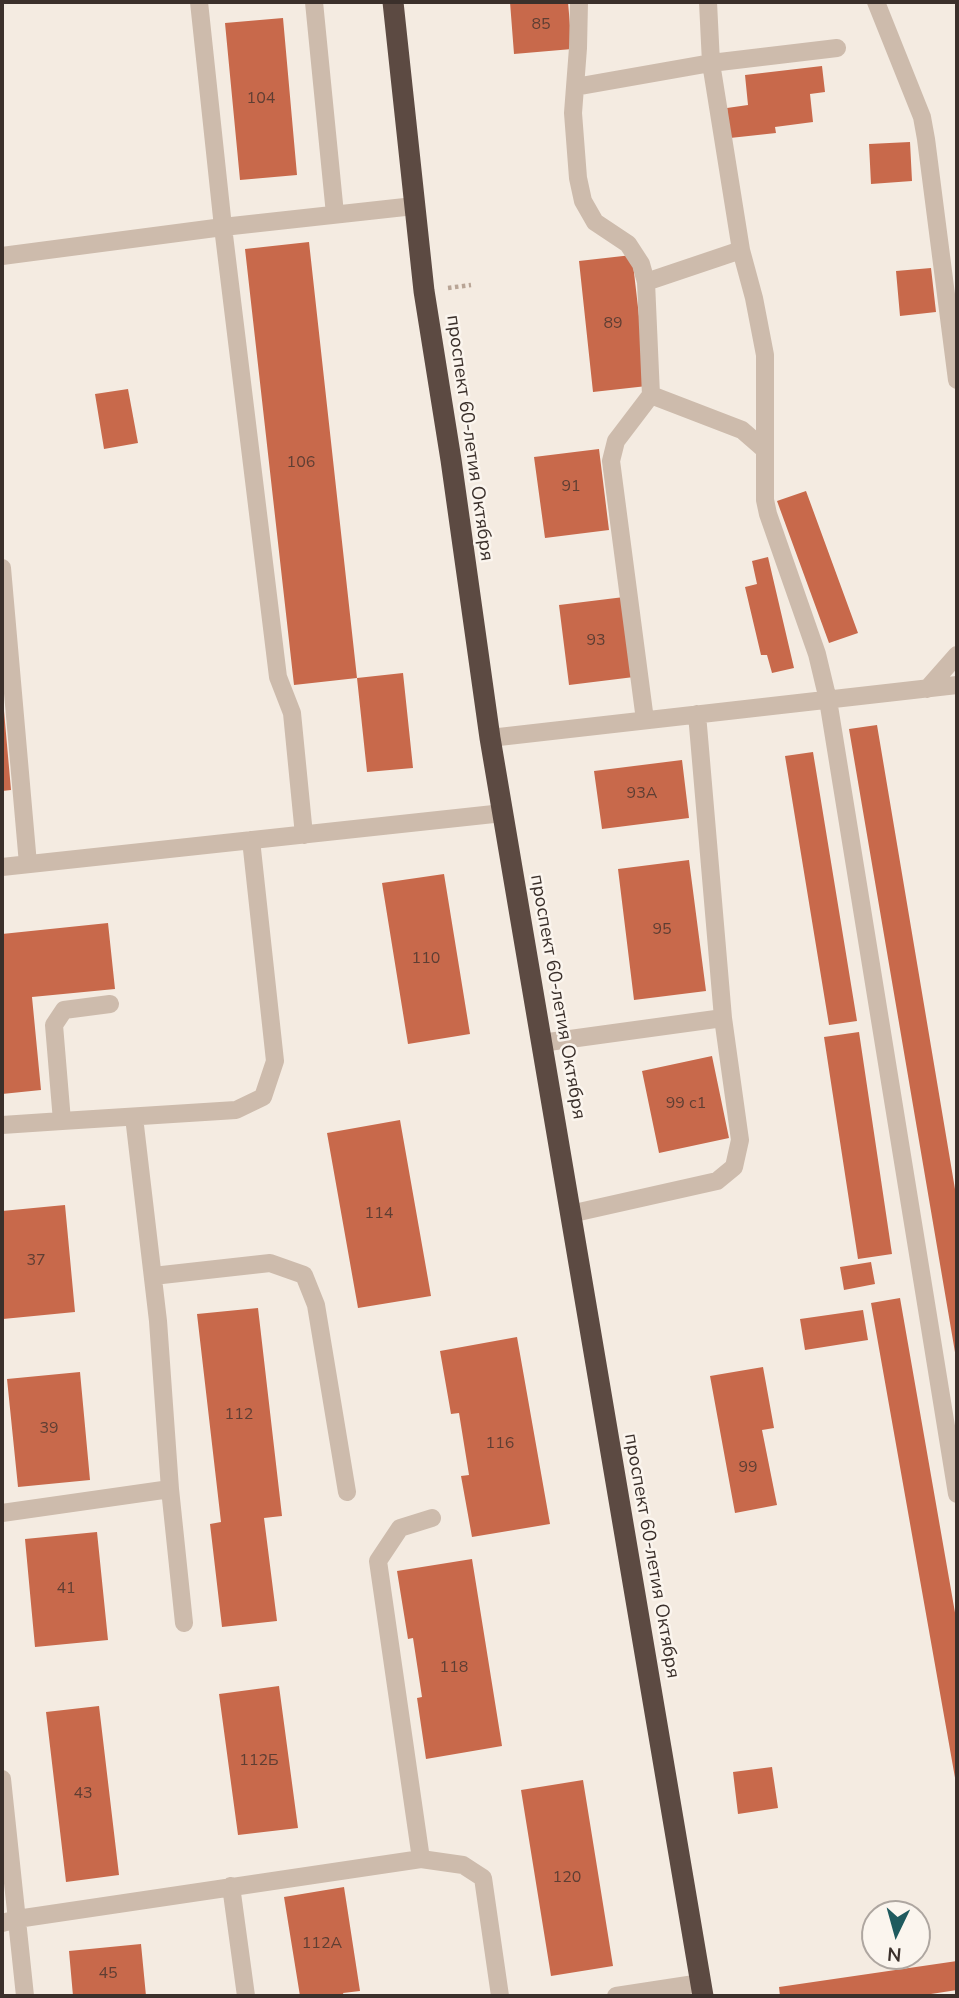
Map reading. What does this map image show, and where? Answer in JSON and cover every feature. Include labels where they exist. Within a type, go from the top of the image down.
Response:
[{"type":"highway","name":"проспект 60-летия Октября","points":[[393,2],[424,291],[490,738],[702,1990]]},
{"type":"street","points":[[199,2],[223,227],[278,677],[292,713],[304,835]]},
{"type":"street","points":[[314,2],[335,214]]},
{"type":"street","points":[[579,2],[573,113],[578,178],[583,201],[595,222],[628,244],[641,264],[646,282],[651,395],[616,441],[611,461],[645,720]]},
{"type":"street","points":[[708,2],[711,63],[741,250],[765,355],[765,500],[817,654],[828,700],[957,1494]]},
{"type":"street","points":[[876,2],[922,117],[957,380]]},
{"type":"street","points":[[575,87],[711,63],[837,48]]},
{"type":"street","points":[[2,256],[223,227],[414,206]]},
{"type":"street","points":[[646,282],[741,250]]},
{"type":"street","points":[[651,395],[724,421],[742,430],[765,450]]},
{"type":"street","points":[[2,568],[28,864]]},
{"type":"street","points":[[927,689],[957,655]]},
{"type":"street","points":[[490,738],[957,685]]},
{"type":"street","points":[[570,1214],[717,1181],[734,1167],[740,1140],[723,1018],[697,715]]},
{"type":"street","points":[[2,867],[503,813]]},
{"type":"street","points":[[2,1125],[236,1110],[263,1097],[275,1061],[251,841]]},
{"type":"street","points":[[62,1121],[54,1025],[64,1010],[110,1004]]},
{"type":"street","points":[[541,1043],[723,1018]]},
{"type":"street","points":[[134,1116],[153,1276],[184,1623]]},
{"type":"street","points":[[153,1276],[270,1263],[304,1275],[316,1305],[347,1492]]},
{"type":"street","points":[[2,1514],[170,1489]]},
{"type":"street","points":[[421,1858],[378,1562],[400,1528],[432,1518]]},
{"type":"street","points":[[2,1779],[9,1921],[25,1996]]},
{"type":"street","points":[[9,1921],[421,1858],[463,1865],[483,1878],[500,1996]]},
{"type":"street","points":[[231,1886],[246,1996]]},
{"type":"street","points":[[616,1996],[702,1990]]},
{"type":"building","points":[[510,2],[568,2],[572,49],[514,54]]},
{"type":"building","points":[[283,18],[297,175],[240,180],[225,23]]},
{"type":"building","points":[[822,66],[825,92],[810,94],[813,122],[775,127],[776,133],[730,138],[727,108],[748,105],[745,75]]},
{"type":"building","points":[[910,142],[912,181],[871,184],[869,144]]},
{"type":"building","points":[[309,242],[357,678],[294,685],[245,249]]},
{"type":"building","points":[[632,255],[647,386],[593,392],[579,261]]},
{"type":"building","points":[[931,268],[936,312],[900,316],[896,271]]},
{"type":"building","points":[[128,389],[138,443],[104,449],[95,394]]},
{"type":"building","points":[[599,449],[609,530],[545,538],[534,457]]},
{"type":"building","points":[[806,491],[858,633],[829,643],[777,501]]},
{"type":"building","points":[[768,557],[794,668],[772,673],[767,655],[761,655],[745,587],[757,584],[752,561]]},
{"type":"building","points":[[624,597],[634,677],[569,685],[559,605]]},
{"type":"building","points":[[403,673],[413,768],[367,772],[357,678]]},
{"type":"building","points":[[2,711],[11,790],[2,791]]},
{"type":"building","points":[[877,725],[957,1201],[957,1364],[849,729]]},
{"type":"building","points":[[813,752],[857,1021],[829,1025],[785,756]]},
{"type":"building","points":[[682,760],[689,818],[602,829],[594,771]]},
{"type":"building","points":[[689,860],[706,991],[634,1000],[618,869]]},
{"type":"building","points":[[444,874],[470,1034],[408,1044],[382,883]]},
{"type":"building","points":[[108,923],[115,989],[32,997],[41,1090],[2,1094],[2,934]]},
{"type":"building","points":[[859,1032],[892,1254],[858,1259],[824,1037]]},
{"type":"building","points":[[712,1056],[729,1138],[659,1153],[642,1071]]},
{"type":"building","points":[[400,1120],[431,1296],[358,1308],[327,1133]]},
{"type":"building","points":[[65,1205],[75,1312],[3,1319],[2,1211]]},
{"type":"building","points":[[871,1262],[875,1284],[844,1290],[840,1267]]},
{"type":"building","points":[[900,1298],[957,1624],[957,1789],[871,1303]]},
{"type":"building","points":[[258,1308],[282,1516],[264,1518],[277,1621],[222,1627],[210,1524],[221,1522],[197,1314]]},
{"type":"building","points":[[863,1310],[868,1340],[805,1350],[800,1319]]},
{"type":"building","points":[[517,1337],[550,1524],[472,1537],[461,1476],[469,1475],[459,1413],[451,1414],[440,1351]]},
{"type":"building","points":[[763,1367],[774,1428],[762,1430],[777,1505],[735,1513],[710,1376]]},
{"type":"building","points":[[80,1372],[90,1480],[18,1487],[7,1379]]},
{"type":"building","points":[[97,1532],[108,1640],[35,1647],[25,1539]]},
{"type":"building","points":[[472,1559],[502,1746],[426,1759],[417,1698],[422,1697],[413,1638],[408,1639],[397,1571]]},
{"type":"building","points":[[279,1686],[298,1828],[238,1835],[219,1694]]},
{"type":"building","points":[[99,1706],[119,1875],[66,1882],[46,1712]]},
{"type":"building","points":[[772,1767],[778,1808],[738,1814],[733,1772]]},
{"type":"building","points":[[583,1780],[613,1966],[551,1976],[521,1790]]},
{"type":"building","points":[[344,1887],[360,1991],[343,1993],[344,1996],[300,1996],[284,1897]]},
{"type":"building","points":[[141,1944],[146,1996],[73,1996],[69,1951]]},
{"type":"building","points":[[957,1961],[957,1990],[918,1996],[780,1996],[779,1987],[895,1970],[931,1970],[931,1965]]}]
